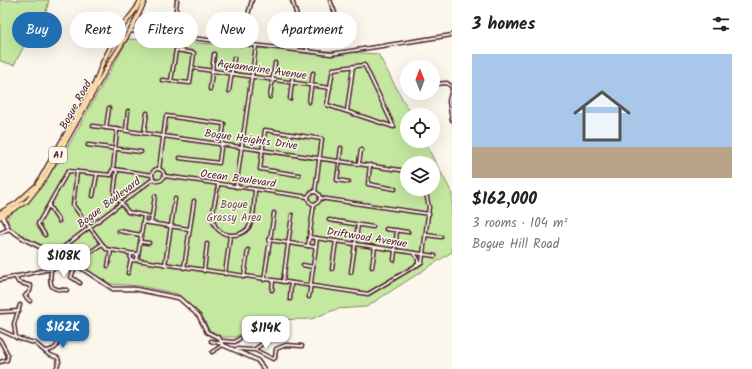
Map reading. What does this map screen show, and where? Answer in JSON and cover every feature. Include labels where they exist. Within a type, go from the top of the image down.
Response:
[{"type":"main road","name":"Bogue Road","points":[[1,215],[37,185],[95,83],[103,62],[119,31],[141,0]]},
{"type":"main road","name":"Bogue Road","points":[[1,215],[27,201],[46,178],[117,50],[130,32],[145,0]]},
{"type":"street","points":[[176,12],[177,0]]},
{"type":"street","points":[[249,12],[252,0]]},
{"type":"street","points":[[292,0],[296,12]]},
{"type":"street","points":[[330,0],[335,12]]},
{"type":"street","points":[[130,32],[134,32]]},
{"type":"street","points":[[259,46],[336,53],[452,35]]},
{"type":"street","points":[[236,187],[256,48]]},
{"type":"street","points":[[162,80],[171,81],[190,83],[194,53],[176,50],[171,81]]},
{"type":"street","points":[[210,89],[214,54]]},
{"type":"street","points":[[229,91],[234,58]]},
{"type":"street","points":[[270,97],[275,63]]},
{"type":"street","points":[[365,66],[394,127],[328,105],[333,69],[353,67],[365,66]]},
{"type":"street","points":[[347,111],[353,67]]},
{"type":"street","name":"Aquamarine Avenue","points":[[193,68],[212,72],[330,88]]},
{"type":"street","points":[[290,99],[293,73]]},
{"type":"street","points":[[309,102],[313,73]]},
{"type":"street","points":[[440,84],[447,83],[452,88],[449,101],[452,120]]},
{"type":"street","points":[[106,128],[109,108]]},
{"type":"street","points":[[126,130],[128,111]]},
{"type":"street","points":[[144,133],[147,113]]},
{"type":"street","points":[[159,169],[167,116],[224,124],[219,163],[180,158]]},
{"type":"street","name":"Bogue Heights Drive","points":[[94,126],[400,170]]},
{"type":"street","points":[[112,175],[110,172],[113,170],[117,129]]},
{"type":"street","points":[[299,175],[260,169],[266,130],[322,138],[323,140],[315,192]]},
{"type":"street","points":[[88,145],[141,152]]},
{"type":"street","points":[[341,148],[336,180],[349,182]]},
{"type":"street","points":[[359,163],[360,150]]},
{"type":"street","points":[[370,165],[368,184],[395,189]]},
{"type":"street","points":[[152,175],[154,171],[159,169]]},
{"type":"street","points":[[152,175],[153,179],[161,181],[165,176],[164,172],[159,169]]},
{"type":"street","points":[[113,170],[152,175]]},
{"type":"street","points":[[116,170],[118,173],[116,176],[114,193],[128,212],[152,217]]},
{"type":"street","points":[[45,235],[38,224],[68,171],[116,176]]},
{"type":"street","points":[[77,172],[73,205],[106,249],[135,254],[140,262]]},
{"type":"street","points":[[93,196],[97,174]]},
{"type":"street","name":"Ocean Boulevard","points":[[165,176],[218,185],[308,197]]},
{"type":"street","name":"Bogue Boulevard","points":[[51,269],[57,266],[57,256],[61,249],[153,179]]},
{"type":"street","points":[[218,185],[213,219],[216,227],[225,234],[230,235],[243,233],[250,226],[255,190]]},
{"type":"street","points":[[314,204],[310,202],[308,197],[310,194],[315,192]]},
{"type":"street","points":[[315,192],[318,193],[320,198]]},
{"type":"street","points":[[151,223],[155,196]]},
{"type":"street","points":[[129,252],[131,258],[140,262],[368,294],[422,262],[429,214],[428,196]]},
{"type":"street","points":[[165,265],[175,198]]},
{"type":"street","points":[[320,198],[429,214]]},
{"type":"street","points":[[314,204],[319,202],[320,198]]},
{"type":"street","points":[[184,268],[194,201]]},
{"type":"street","points":[[308,246],[314,204]]},
{"type":"street","points":[[48,206],[59,221]]},
{"type":"street","points":[[264,280],[274,213]]},
{"type":"street","points":[[1,215],[9,229],[76,265],[114,289],[136,290],[179,298],[199,316],[207,332],[219,338],[222,343]]},
{"type":"street","points":[[283,282],[292,215]]},
{"type":"street","points":[[136,260],[139,253],[144,216]]},
{"type":"street","points":[[329,220],[373,227]]},
{"type":"street","points":[[143,222],[190,229]]},
{"type":"street","points":[[352,272],[358,225]]},
{"type":"street","points":[[0,233],[9,229]]},
{"type":"street","points":[[386,229],[408,232]]},
{"type":"street","points":[[394,260],[397,230]]},
{"type":"street","points":[[119,231],[141,235]]},
{"type":"street","points":[[225,274],[230,235]]},
{"type":"street","points":[[426,235],[441,237]]},
{"type":"street","name":"Driftwood Avenue","points":[[309,237],[435,256]]},
{"type":"street","points":[[309,297],[317,238]]},
{"type":"street","points":[[269,240],[315,247]]},
{"type":"street","points":[[332,269],[336,241]]},
{"type":"street","points":[[140,242],[149,243]]},
{"type":"street","points":[[89,254],[102,244]]},
{"type":"street","points":[[204,271],[207,244]]},
{"type":"street","points":[[372,267],[375,247]]},
{"type":"street","points":[[108,266],[111,250]]},
{"type":"street","points":[[244,277],[248,250]]},
{"type":"street","points":[[128,273],[131,258],[135,254],[139,253]]},
{"type":"street","points":[[414,253],[418,259],[418,265]]},
{"type":"street","points":[[76,265],[71,277],[80,283]]},
{"type":"street","points":[[303,265],[313,267]]},
{"type":"street","points":[[0,280],[51,269],[50,284],[52,288],[56,290],[67,290]]},
{"type":"street","points":[[15,276],[18,282],[30,286],[30,291],[25,296],[30,301]]},
{"type":"street","points":[[272,290],[273,281]]},
{"type":"street","points":[[290,299],[291,283]]},
{"type":"street","points":[[16,338],[14,321],[20,305]]},
{"type":"street","points":[[0,312],[19,311]]},
{"type":"street","points":[[45,351],[52,351],[58,344],[57,329],[61,324]]},
{"type":"street","points":[[0,330],[16,338],[35,343],[45,351],[58,358],[59,362],[56,369]]},
{"type":"street","points":[[212,352],[222,343],[235,342],[240,338]]},
{"type":"street","points":[[254,350],[260,346],[266,338]]},
{"type":"street","points":[[0,340],[8,355],[7,360],[0,362]]},
{"type":"street","points":[[212,341],[222,343],[257,360],[264,369]]},
{"type":"street","points":[[236,349],[254,350],[273,359],[275,358],[276,349],[280,346],[302,346]]},
{"type":"green space","points":[[0,0],[49,0],[46,12],[12,12],[12,48],[23,48],[14,65],[0,61]]},
{"type":"green space","name":"Bogue Grassy Area","points":[[128,39],[134,39],[134,48],[198,48],[198,43],[206,44],[206,48],[259,47],[378,54],[400,95],[400,100],[403,100],[407,108],[400,108],[400,148],[428,148],[432,156],[400,156],[400,196],[440,196],[440,171],[452,193],[452,252],[366,307],[337,309],[311,319],[268,320],[235,337],[223,337],[209,330],[203,317],[178,294],[140,286],[111,284],[11,230],[7,219],[60,161],[123,48],[126,48]]}]
